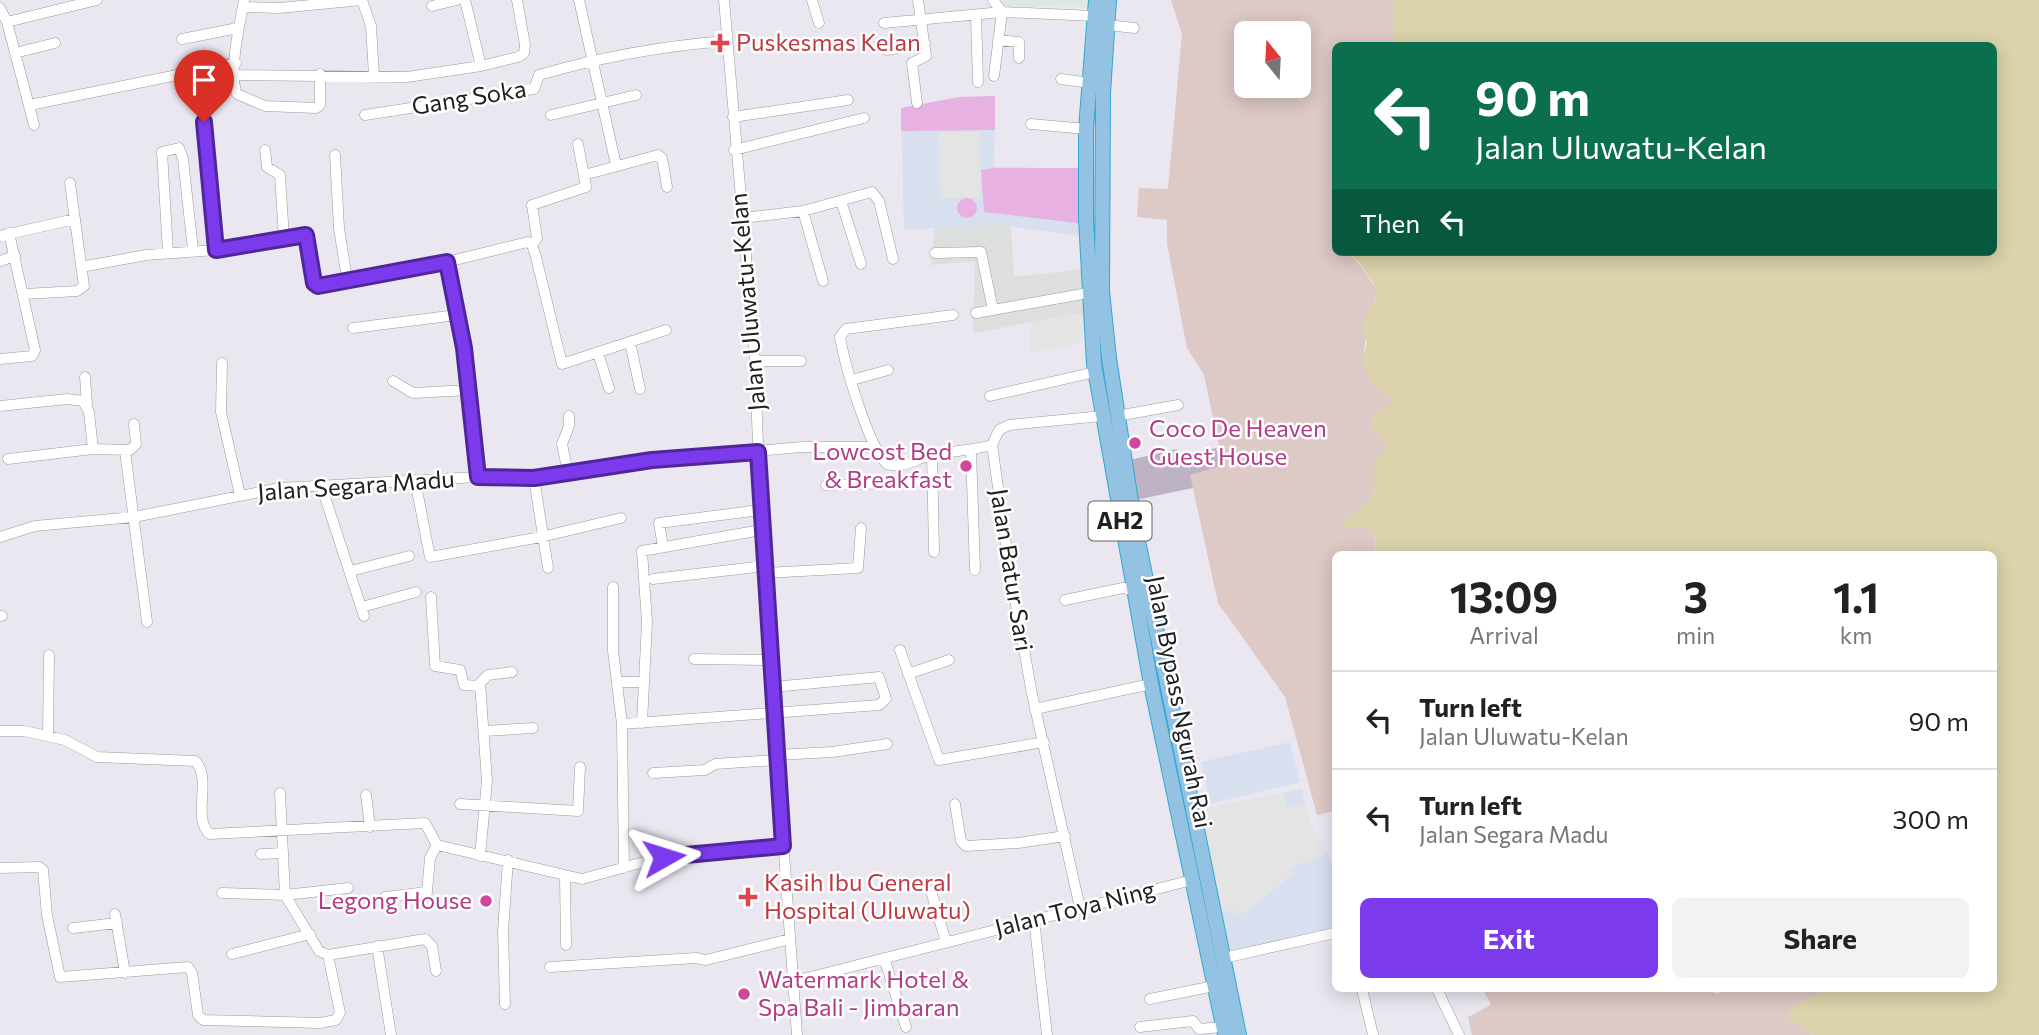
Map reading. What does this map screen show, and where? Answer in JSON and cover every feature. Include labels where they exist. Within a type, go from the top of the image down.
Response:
[{"type":"highway","name":"Jalan Bypass Ngurah Rai","points":[[1096,0],[1086,129],[1088,293],[1095,372],[1151,684],[1199,878],[1224,958],[1240,1035]]},
{"type":"highway","name":"Jalan Bypass Ngurah Rai","points":[[1109,0],[1102,93],[1102,291],[1117,416],[1134,522],[1224,1031]]},
{"type":"street","points":[[7,22],[97,0]]},
{"type":"street","points":[[432,6],[457,0]]},
{"type":"street","points":[[465,0],[481,66]]},
{"type":"street","points":[[235,75],[420,76],[481,66],[524,53],[517,0]]},
{"type":"street","points":[[579,0],[605,104],[616,165]]},
{"type":"street","name":"Jalan Uluwatu-Kelan","points":[[724,0],[734,150],[743,218],[755,362],[761,530],[797,1035]]},
{"type":"street","points":[[811,0],[819,23]]},
{"type":"street","points":[[917,103],[912,65],[926,57],[918,0]]},
{"type":"street","points":[[993,0],[1002,12],[994,76]]},
{"type":"street","points":[[320,74],[320,104],[314,108],[268,106],[252,102],[236,92],[238,28],[243,4],[279,8],[316,1],[364,2],[371,26],[374,76]]},
{"type":"street","points":[[0,8],[7,22],[34,125]]},
{"type":"street","points":[[884,23],[1002,12],[1095,16]]},
{"type":"street","points":[[976,15],[978,82]]},
{"type":"street","points":[[1108,25],[1134,28]]},
{"type":"street","points":[[182,39],[238,28]]},
{"type":"street","points":[[998,40],[1018,42],[1019,58]]},
{"type":"street","name":"Gang Soka","points":[[365,115],[534,89],[538,87],[538,75],[594,59],[726,41]]},
{"type":"street","points":[[15,53],[55,43]]},
{"type":"street","points":[[887,50],[925,43]]},
{"type":"street","points":[[30,105],[236,63]]},
{"type":"street","points":[[199,71],[216,250]]},
{"type":"street","points":[[1061,79],[1090,83]]},
{"type":"street","points":[[551,115],[636,95]]},
{"type":"street","points":[[733,117],[848,100]]},
{"type":"street","points":[[734,150],[864,118]]},
{"type":"street","points":[[1031,124],[1086,129]]},
{"type":"street","points":[[578,144],[584,188],[532,205],[537,237],[532,245],[561,363],[564,365],[666,330]]},
{"type":"street","points":[[168,252],[162,152],[178,148],[183,159],[193,250]]},
{"type":"street","points":[[265,149],[267,167],[280,175],[284,238]]},
{"type":"street","points":[[335,155],[339,228],[347,279]]},
{"type":"street","points":[[584,175],[660,156],[667,187]]},
{"type":"street","points":[[25,294],[82,289],[70,183]]},
{"type":"street","points":[[743,218],[803,211],[866,192],[876,194],[893,259]]},
{"type":"street","points":[[841,201],[861,264]]},
{"type":"street","points":[[803,211],[824,281]]},
{"type":"street","points":[[0,359],[35,354],[25,294],[15,256],[5,235],[75,219]]},
{"type":"street","points":[[81,267],[168,252],[216,250],[306,235],[316,285],[447,262],[527,242],[532,245]]},
{"type":"street","points":[[934,253],[981,252],[993,310]]},
{"type":"street","points":[[0,261],[15,256]]},
{"type":"street","points":[[447,262],[469,390],[478,477]]},
{"type":"street","points":[[976,313],[1088,293]]},
{"type":"street","points":[[353,328],[457,315]]},
{"type":"street","points":[[953,315],[843,331],[841,342],[852,380],[874,446],[884,462],[893,466],[932,454],[971,451],[992,444],[999,430],[1009,425],[1102,415]]},
{"type":"street","points":[[630,342],[640,389]]},
{"type":"street","points":[[598,353],[609,388]]},
{"type":"street","points":[[755,362],[801,361]]},
{"type":"street","points":[[222,363],[221,412],[240,495]]},
{"type":"street","points":[[852,380],[888,370]]},
{"type":"street","points":[[990,396],[1095,372]]},
{"type":"street","points":[[85,377],[93,449]]},
{"type":"street","points":[[393,381],[413,393],[469,390]]},
{"type":"street","points":[[0,406],[67,399],[87,404]]},
{"type":"street","points":[[1117,416],[1178,405]]},
{"type":"street","points":[[568,473],[562,444],[569,426],[569,416]]},
{"type":"street","points":[[8,459],[93,449],[125,450],[136,444],[134,424]]},
{"type":"street","name":"Jalan Batur Sari","points":[[992,444],[1032,694],[1080,908]]},
{"type":"street","points":[[758,452],[808,446],[874,446]]},
{"type":"street","points":[[125,450],[147,622]]},
{"type":"street","points":[[971,451],[975,570]]},
{"type":"street","name":"Jalan Segara Madu","points":[[0,537],[35,526],[134,517],[240,495],[321,485],[478,477],[534,478],[652,460],[758,452]]},
{"type":"street","points":[[932,454],[934,552]]},
{"type":"street","points":[[534,478],[541,537],[548,568]]},
{"type":"street","points":[[415,480],[430,556],[541,537],[621,518]]},
{"type":"street","points":[[826,485],[933,482]]},
{"type":"street","points":[[321,485],[363,611],[416,593]]},
{"type":"street","points":[[663,547],[660,523],[760,510]]},
{"type":"street","points":[[653,579],[765,569],[856,569],[859,566],[861,528]]},
{"type":"street","points":[[642,723],[647,614],[642,552],[761,530]]},
{"type":"street","points":[[351,571],[409,556]]},
{"type":"street","points":[[613,586],[612,652],[622,724],[624,868]]},
{"type":"street","points":[[1065,600],[1123,588],[1133,590]]},
{"type":"street","points":[[431,597],[435,666],[460,670],[464,685],[480,686]]},
{"type":"street","points":[[900,650],[939,760],[1044,742]]},
{"type":"street","points":[[48,736],[49,655]]},
{"type":"street","points":[[694,659],[771,660]]},
{"type":"street","points":[[908,674],[949,660]]},
{"type":"street","points":[[480,856],[485,806],[484,731],[480,686],[483,677],[512,672]]},
{"type":"street","points":[[622,724],[879,705],[886,697],[882,679],[878,676],[773,687]]},
{"type":"street","points":[[617,682],[642,681]]},
{"type":"street","points":[[1035,709],[1151,684]]},
{"type":"street","points":[[484,731],[533,728]]},
{"type":"street","points":[[0,730],[48,736],[70,742],[97,757],[195,761],[200,768],[204,826],[208,833],[425,823],[437,845],[508,860],[565,877],[591,878],[664,857],[783,846]]},
{"type":"street","points":[[653,773],[705,770],[715,764],[887,744]]},
{"type":"street","points":[[460,804],[578,811],[580,767]]},
{"type":"street","points":[[280,793],[285,895],[319,951],[328,956],[425,939],[432,946],[436,971]]},
{"type":"street","points":[[366,795],[370,827]]},
{"type":"street","points":[[954,804],[961,841],[966,846],[1018,844],[1065,835]]},
{"type":"street","points":[[385,897],[427,892],[430,858],[437,845]]},
{"type":"street","points":[[261,854],[283,853]]},
{"type":"street","points":[[505,1004],[504,921],[508,860]]},
{"type":"street","points":[[0,868],[39,867],[43,870],[47,915],[61,978],[188,967],[198,1015],[203,1020],[320,1023],[336,1020],[340,1015],[328,956]]},
{"type":"street","points":[[565,877],[566,945]]},
{"type":"street","name":"Jalan Toya Ning","points":[[795,981],[1199,878]]},
{"type":"street","points":[[222,893],[285,895],[348,888]]},
{"type":"street","points":[[931,891],[946,942]]},
{"type":"street","points":[[73,928],[116,918],[125,973]]},
{"type":"street","points":[[1034,919],[1047,1035]]},
{"type":"street","points":[[232,954],[310,934]]},
{"type":"street","points":[[1224,958],[1332,934]]},
{"type":"street","points":[[550,967],[696,958],[706,960],[790,939]]},
{"type":"street","points":[[377,946],[391,1035]]},
{"type":"street","points":[[884,958],[906,1027]]},
{"type":"street","points":[[1150,999],[1214,986]]},
{"type":"street","points":[[1363,992],[1373,1035]]},
{"type":"street","points":[[1438,992],[1460,1035]]},
{"type":"street","points":[[1140,1027],[1193,1021],[1199,1030],[1224,1031]]},
{"type":"shaded area","points":[[1002,0],[1088,0],[1087,7],[1006,6]]},
{"type":"shaded area","points":[[1171,0],[1393,0],[1395,42],[1332,42],[1332,256],[1349,256],[1355,259],[1377,289],[1366,339],[1365,364],[1380,388],[1397,402],[1371,425],[1387,443],[1386,451],[1374,461],[1374,491],[1366,504],[1342,523],[1361,525],[1375,533],[1374,551],[1332,551],[1332,812],[1317,815],[1285,697],[1218,603],[1190,475],[1223,465],[1204,375],[1187,348],[1167,244],[1167,220],[1137,217],[1139,188],[1168,189],[1182,34]]},
{"type":"shaded area","points":[[1393,0],[2039,0],[2039,1035],[1813,1035],[1788,1018],[1793,1005],[1823,992],[1997,992],[1997,551],[1374,551],[1375,533],[1361,525],[1346,530],[1342,523],[1370,498],[1375,483],[1373,461],[1386,451],[1386,443],[1371,425],[1371,417],[1396,402],[1372,383],[1362,362],[1367,343],[1362,329],[1368,307],[1375,304],[1377,289],[1352,256],[1997,256],[1997,42],[1395,42]]},
{"type":"shaded area","points":[[995,96],[994,167],[1080,168],[1085,237],[996,224],[904,230],[901,108],[959,97]]},
{"type":"shaded area","points":[[995,96],[995,130],[901,131],[901,108],[959,97]]},
{"type":"shaded area","points":[[939,132],[979,132],[981,197],[940,198]]},
{"type":"shaded area","points":[[1080,168],[1084,224],[984,212],[981,170]]},
{"type":"shaded area","points":[[967,198],[974,201],[977,208],[974,215],[967,218],[960,215],[957,208],[960,201]]},
{"type":"shaded area","points":[[996,224],[1011,226],[1014,277],[1084,269],[1086,312],[973,333],[975,261],[931,265],[935,227]]},
{"type":"shaded area","points":[[1086,312],[1081,344],[1031,353],[1031,322]]},
{"type":"shaded area","points":[[1216,448],[1226,481],[1131,501],[1125,461],[1177,449],[1179,456]]},
{"type":"shaded area","points":[[1290,742],[1300,782],[1210,804],[1201,762]]},
{"type":"shaded area","points":[[1302,789],[1310,823],[1332,862],[1332,928],[1329,932],[1230,953],[1201,809]]},
{"type":"shaded area","points":[[1284,793],[1286,808],[1306,803],[1310,823],[1327,853],[1291,868],[1293,874],[1247,912],[1234,915],[1233,910],[1222,912],[1201,809]]},
{"type":"shaded area","points":[[1484,992],[1823,992],[1793,1005],[1788,1018],[1813,1035],[1472,1035],[1468,1017],[1491,1005]]},
{"type":"place","name":"Puskesmas Kelan","points":[[720,43]]},
{"type":"place","name":"Coco De Heaven Guest House","points":[[1135,443]]},
{"type":"place","name":"Lowcost Bed & Breakfast","points":[[966,466]]},
{"type":"place","name":"Kasih Ibu General Hospital (Uluwatu)","points":[[748,897]]},
{"type":"place","name":"Legong House","points":[[486,901]]},
{"type":"place","name":"Watermark Hotel & Spa Bali - Jimbaran","points":[[744,994]]},
{"type":"route","points":[[204,122],[216,250],[306,235],[314,283],[318,286],[447,262],[464,348],[478,477],[534,478],[652,460],[758,452],[783,846],[664,857]]}]
